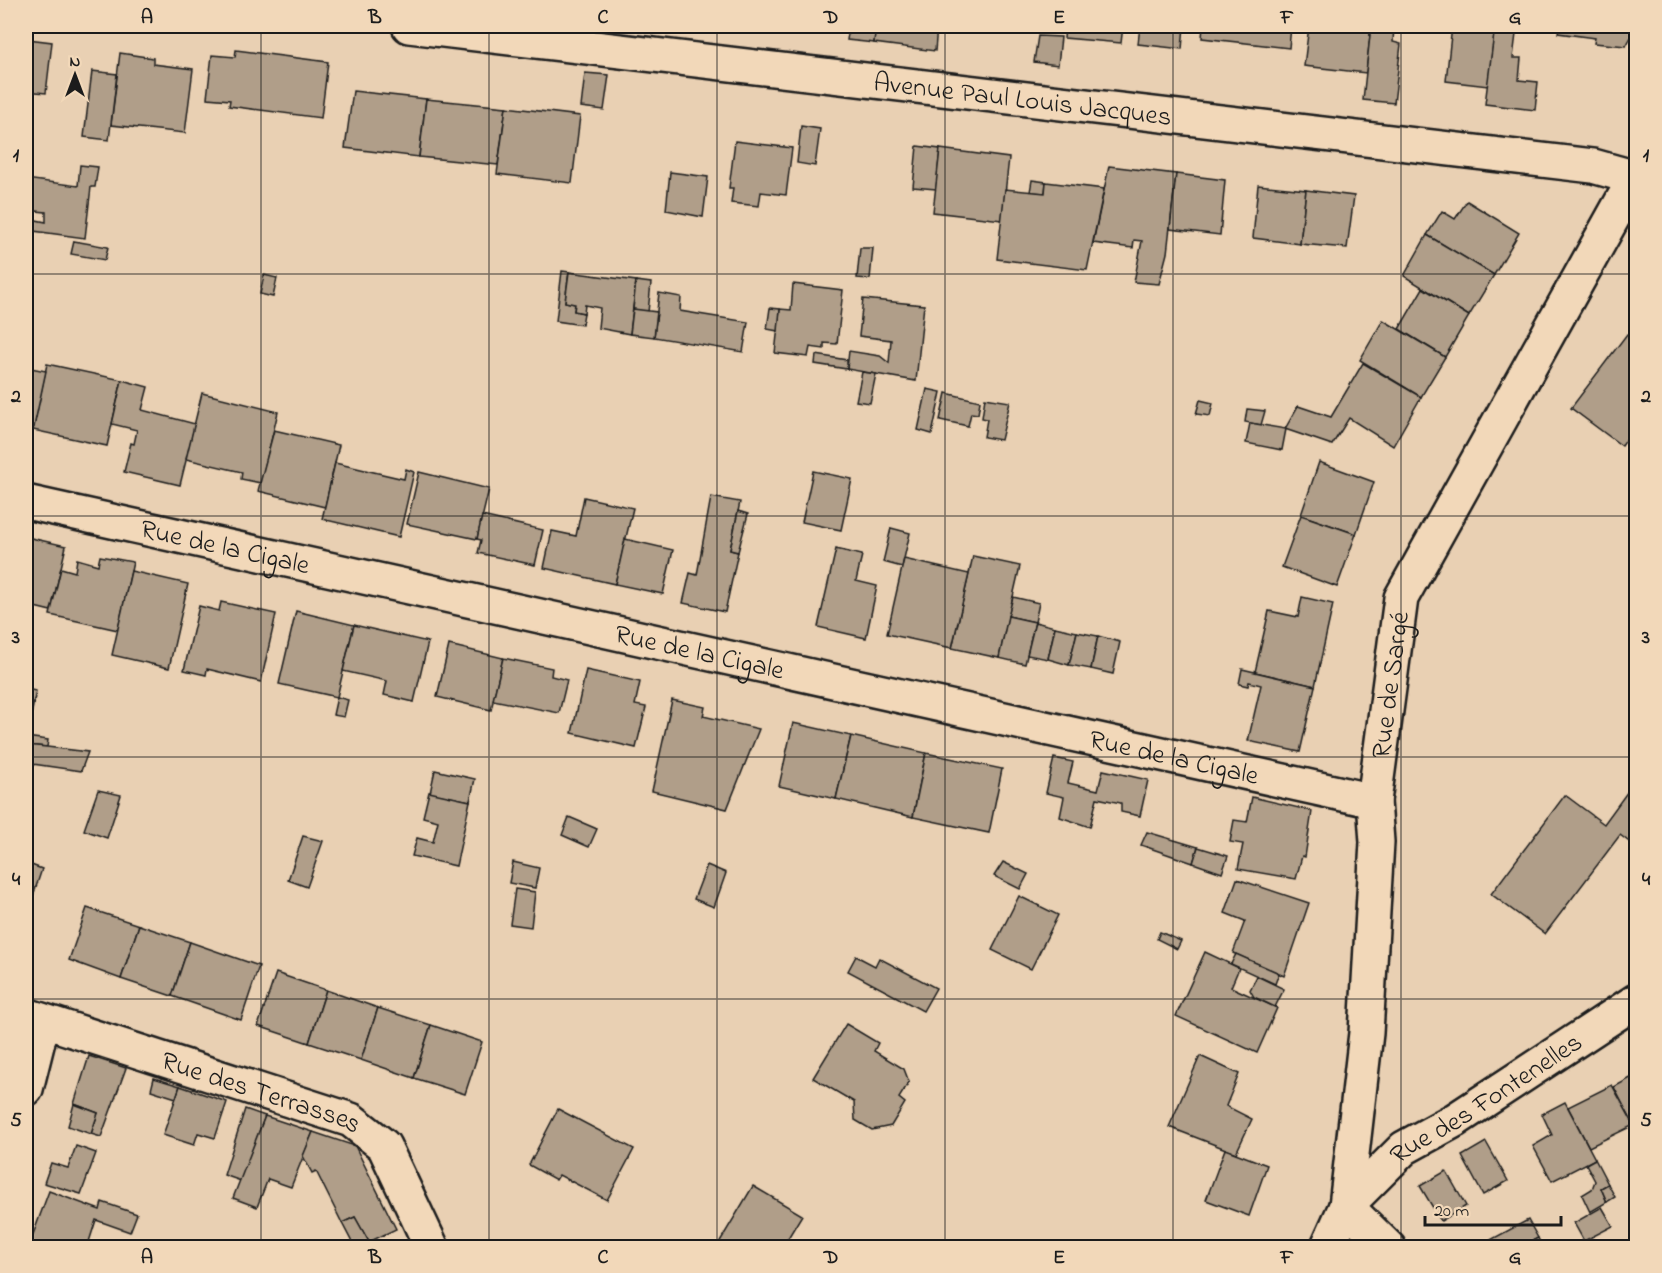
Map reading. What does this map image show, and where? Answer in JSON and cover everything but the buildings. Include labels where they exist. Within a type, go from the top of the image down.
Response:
[{"type":"street","name":"Avenue Paul Louis Jacques","points":[[409,26],[1593,166],[1636,177]]},
{"type":"street","name":"Rue de Sargé","points":[[1327,1248],[1346,1206],[1366,1034],[1377,842],[1374,801],[1401,598],[1636,177]]},
{"type":"street","name":"Rue de la Cigale","points":[[26,502],[1374,801]]},
{"type":"street","name":"Rue des Fontenelles","points":[[1346,1206],[1404,1148],[1455,1120],[1636,1001]]},
{"type":"street","points":[[26,1089],[34,1018]]},
{"type":"street","name":"Rue des Terrasses","points":[[34,1018],[351,1120],[384,1146],[432,1248]]},
{"type":"street","points":[[1346,1206],[1389,1248]]}]
